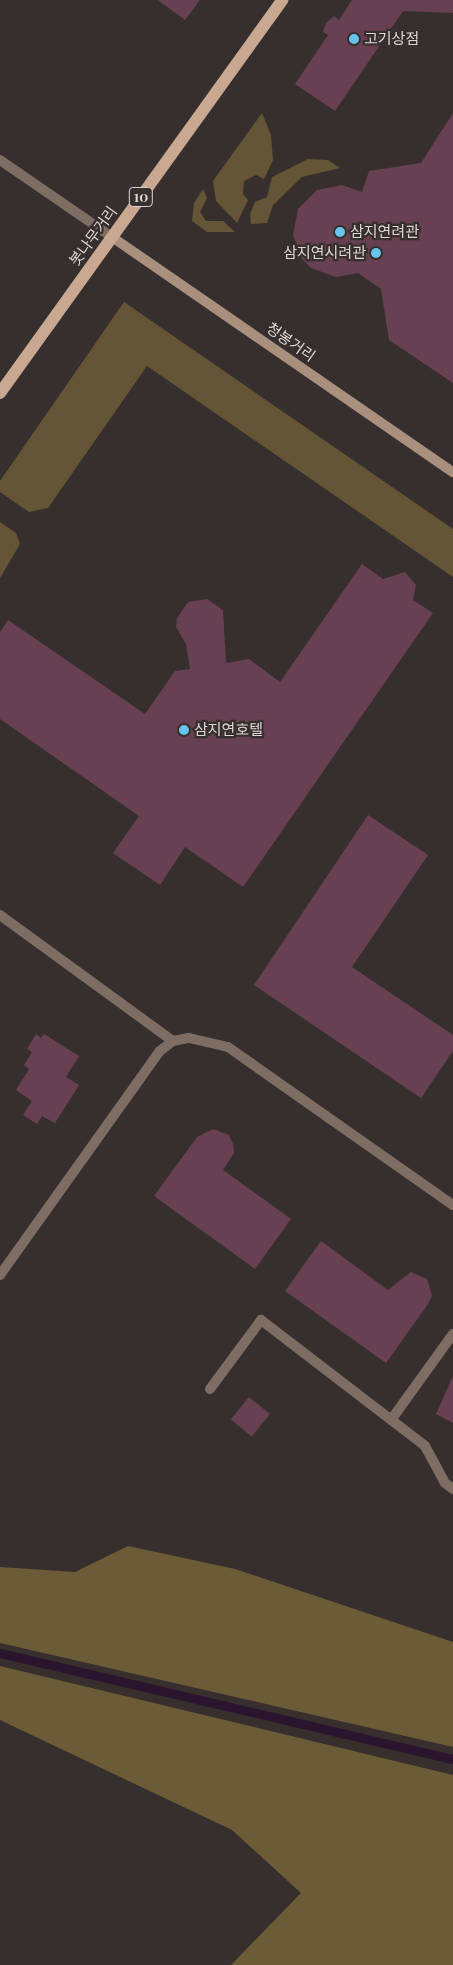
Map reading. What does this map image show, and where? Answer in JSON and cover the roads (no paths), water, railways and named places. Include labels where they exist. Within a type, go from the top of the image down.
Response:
[{"type":"main road","name":"봇나무거리","points":[[0,393],[282,0]]},
{"type":"street","points":[[0,160],[112,237]]},
{"type":"street","name":"청봉거리","points":[[112,237],[453,472]]},
{"type":"street","points":[[0,915],[172,1041]]},
{"type":"street","points":[[0,1275],[160,1051],[172,1041],[204,1039],[228,1047],[453,1205]]},
{"type":"street","points":[[210,1389],[261,1320],[425,1446],[445,1483],[453,1489]]},
{"type":"street","points":[[391,1420],[453,1334]]},
{"type":"waterway","points":[[0,1653],[453,1759]]},
{"type":"place","name":"고기상점","points":[[354,39]]},
{"type":"place","name":"삼지연려관","points":[[340,232]]},
{"type":"place","name":"삼지연시려관","points":[[376,253]]},
{"type":"place","name":"삼지연호텔","points":[[184,730]]}]
